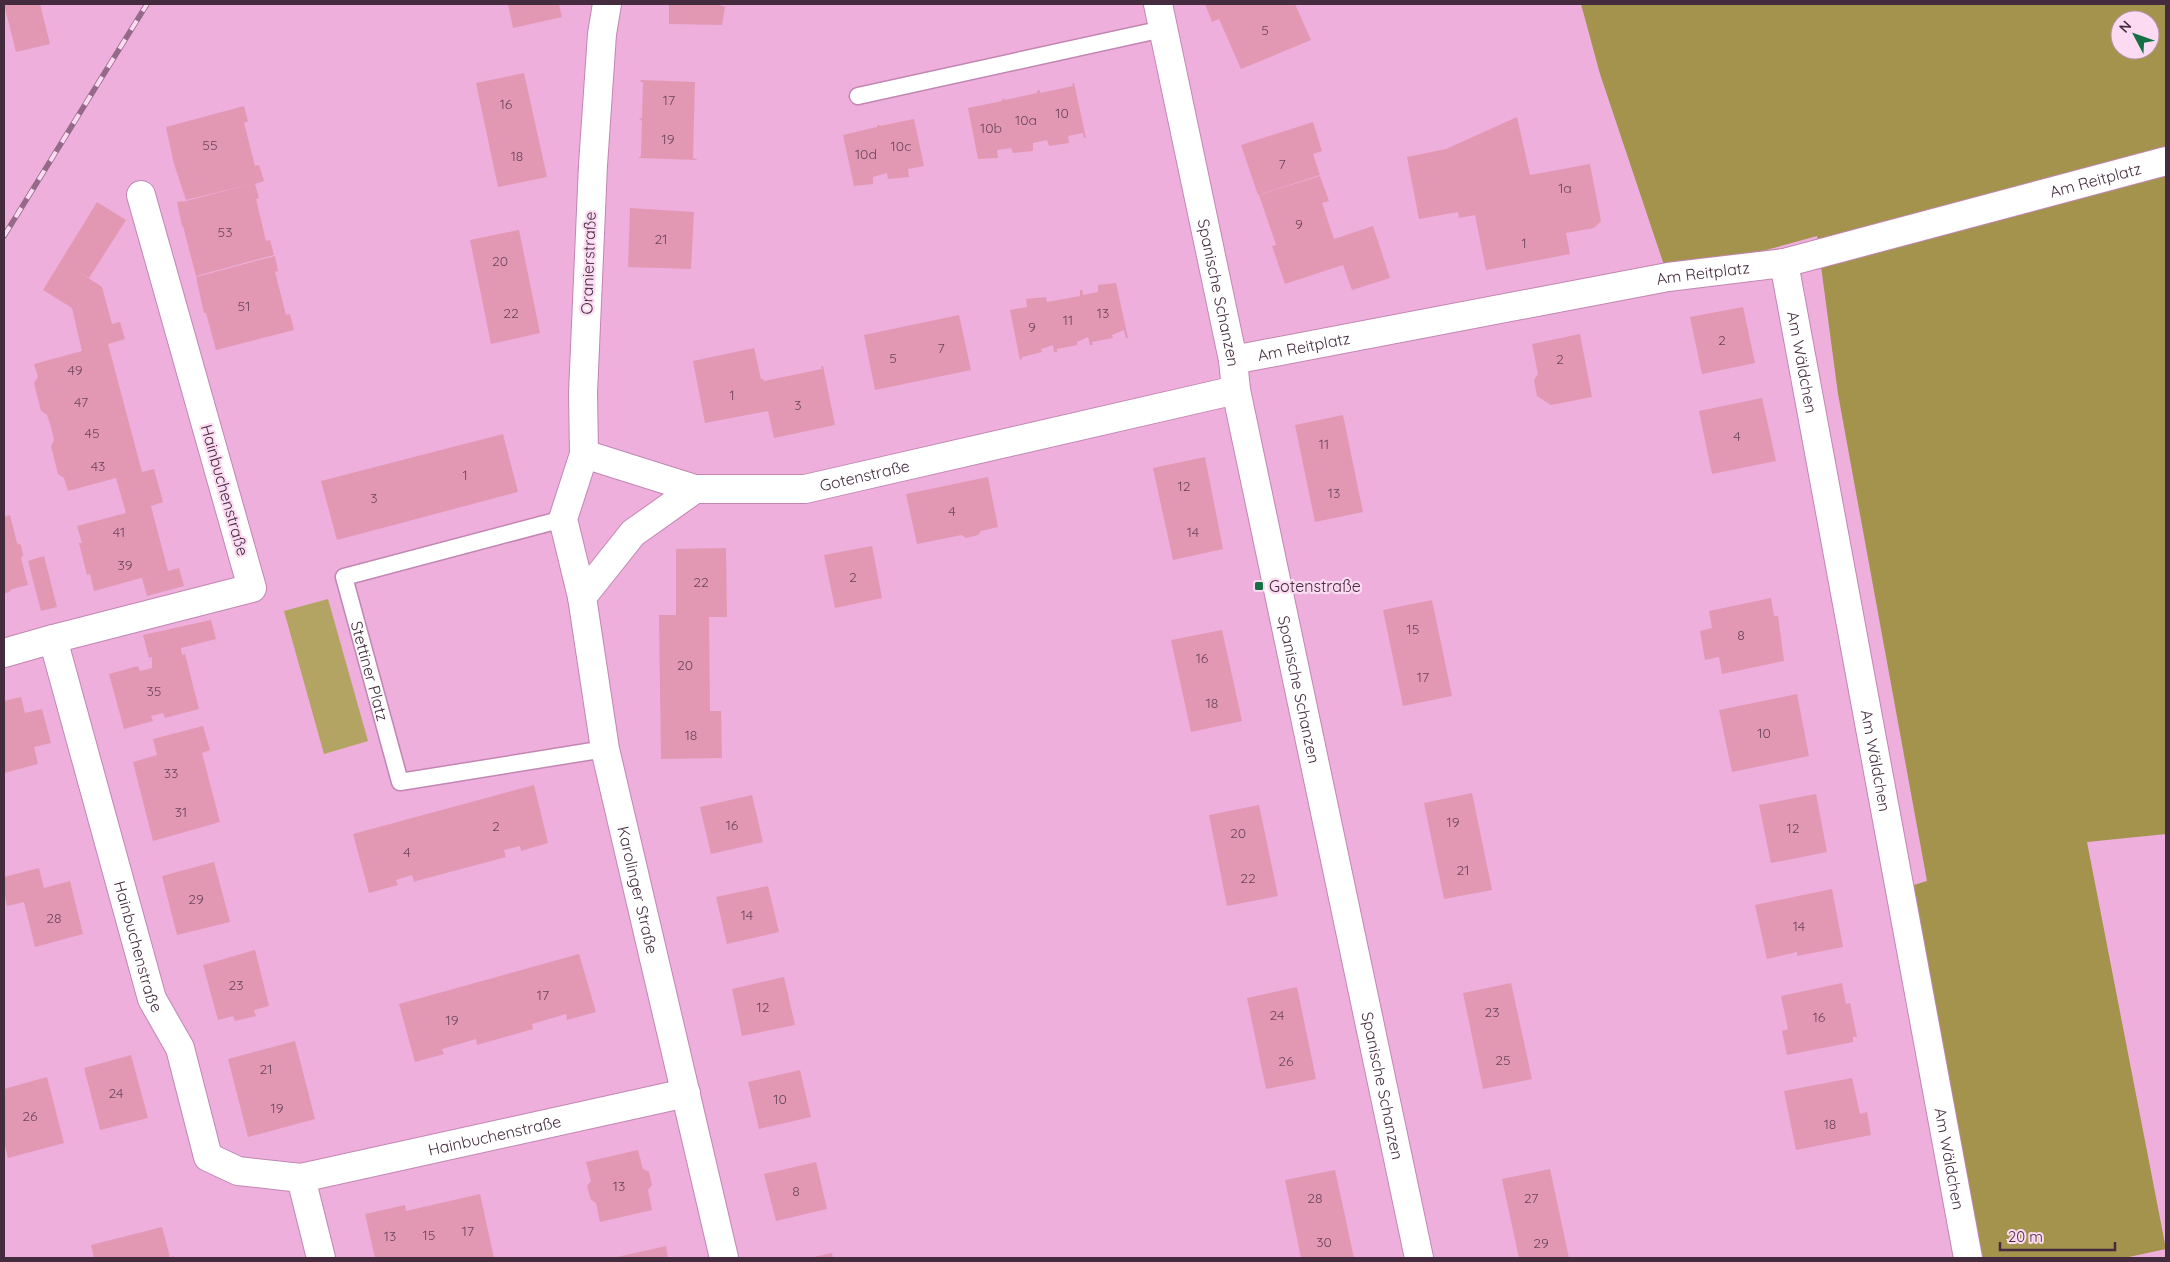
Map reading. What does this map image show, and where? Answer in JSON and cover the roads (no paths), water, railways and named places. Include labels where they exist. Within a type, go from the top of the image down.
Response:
[{"type":"street","name":"Oranierstraße","points":[[563,519],[584,454],[583,394],[592,165],[602,34],[607,4]]},
{"type":"street","name":"Spanische Schanzen","points":[[1160,16],[1233,360],[1236,390],[1419,1258]]},
{"type":"street","name":"Am Reitplatz","points":[[1233,360],[1668,278],[1784,263],[2166,161]]},
{"type":"street","name":"Hainbuchenstraße","points":[[4,653],[252,588],[141,194]]},
{"type":"street","name":"Am Wäldchen","points":[[1784,263],[1968,1258]]},
{"type":"street","name":"Gotenstraße","points":[[584,454],[695,489],[805,489],[1236,390]]},
{"type":"street","points":[[582,597],[633,533],[695,489]]},
{"type":"street","name":"Karolinger Straße","points":[[563,519],[582,597],[605,749],[724,1258]]},
{"type":"street","name":"Hainbuchenstraße","points":[[53,639],[152,999],[180,1048],[208,1157],[238,1171],[301,1178],[686,1093]]},
{"type":"street","points":[[301,1178],[321,1258]]},
{"type":"lane","points":[[858,96],[1160,16]]},
{"type":"lane","name":"Stettiner Platz","points":[[563,519],[344,577],[400,782],[605,749]]},
{"type":"railway","points":[[4,236],[147,4]]},
{"type":"place","name":"Gotenstraße","points":[[1259,586]]}]
